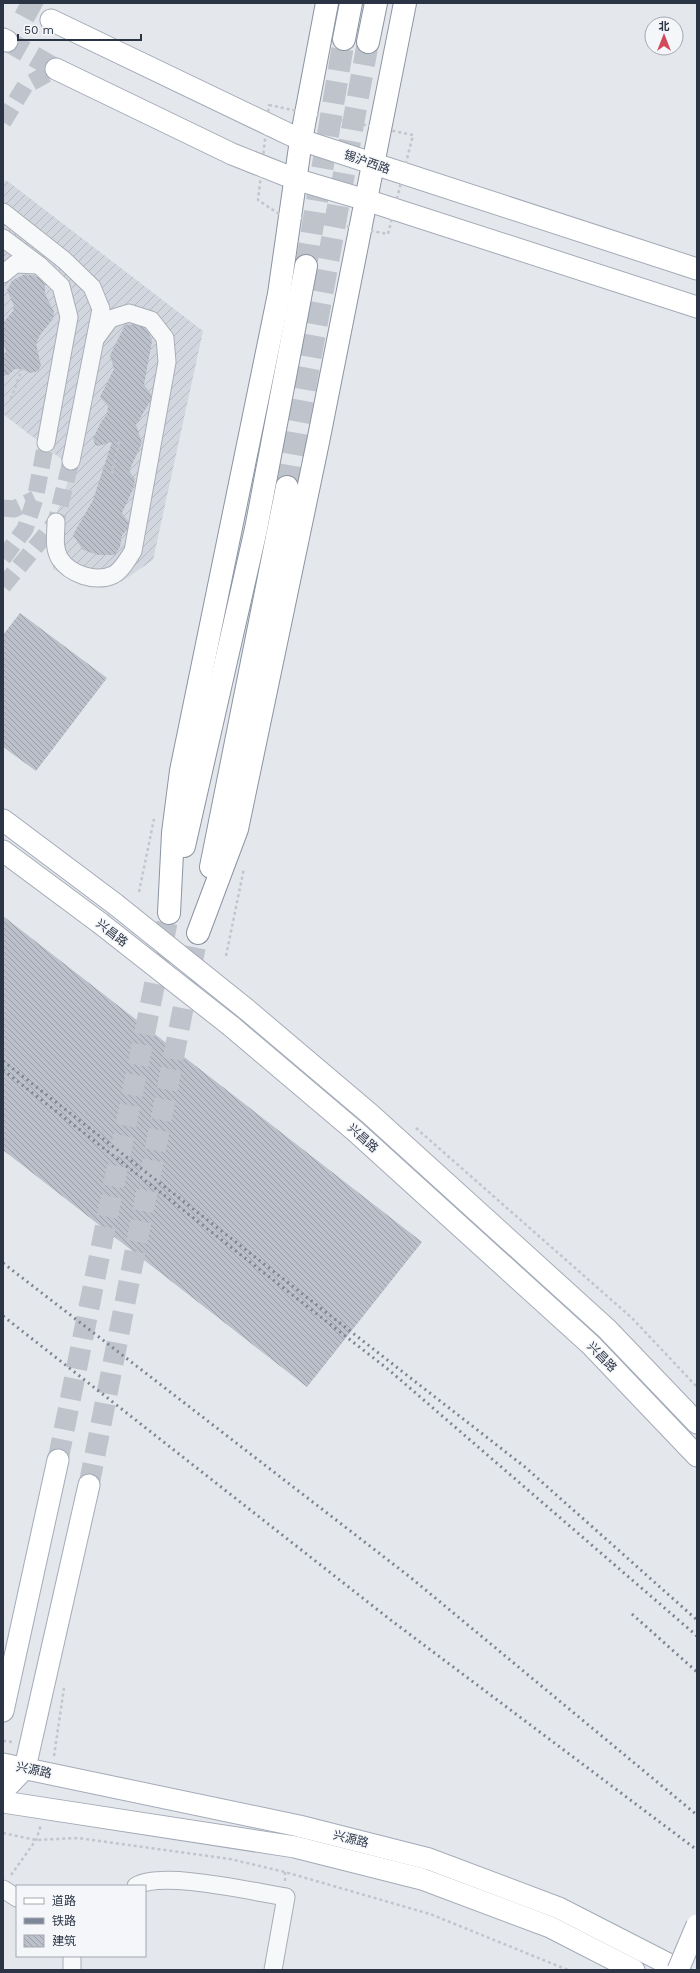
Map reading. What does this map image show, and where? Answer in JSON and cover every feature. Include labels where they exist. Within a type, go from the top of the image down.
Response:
[{"type":"highway","points":[[306,266],[256,529],[169,913],[173,834],[181,771],[279,294],[301,140],[327,3]]},
{"type":"highway","points":[[344,39],[351,3]]},
{"type":"highway","points":[[368,42],[376,3]]},
{"type":"highway","points":[[288,487],[198,933],[237,829],[294,558],[405,3]]},
{"type":"main road","name":"锡沪西路","points":[[51,20],[301,140],[373,165],[697,269]]},
{"type":"main road","points":[[56,69],[232,154],[295,179],[366,200],[697,307]]},
{"type":"main road","name":"兴昌路","points":[[3,820],[115,904],[246,1009],[370,1114],[607,1329],[697,1423]]},
{"type":"main road","name":"兴昌路","points":[[3,850],[100,923],[231,1026],[355,1131],[591,1345],[697,1456]]},
{"type":"main road","points":[[3,1711],[58,1460]]},
{"type":"main road","points":[[3,1791],[26,1768],[89,1485]]},
{"type":"main road","name":"兴源路","points":[[3,1764],[299,1826],[429,1859],[559,1908],[679,1970]]},
{"type":"main road","name":"兴源路","points":[[3,1802],[295,1847],[422,1879],[550,1927],[634,1970]]},
{"type":"main road","points":[[679,1970],[697,1925]]},
{"type":"street","points":[[3,212],[64,260],[92,287],[101,309],[71,461]]},
{"type":"street","points":[[3,238],[38,265],[61,286],[69,317],[46,443]]},
{"type":"street","points":[[3,274],[15,264],[38,265]]},
{"type":"street","points":[[56,522],[55,542],[60,558],[72,571],[91,578],[113,575],[125,563],[133,551],[167,362],[165,338],[151,320],[129,313],[110,319],[96,338]]},
{"type":"street","points":[[138,1885],[143,1882],[176,1879],[286,1897],[273,1970]]},
{"type":"street","points":[[3,1889],[16,1897]]},
{"type":"street","points":[[72,1957],[72,1970]]},
{"type":"path","points":[[11,400],[22,369]]},
{"type":"path","points":[[112,474],[119,442]]},
{"type":"path","points":[[3,1834],[36,1840],[78,1838],[230,1859],[285,1872],[430,1914],[568,1970]]},
{"type":"shaded area","points":[[6,180],[203,331],[153,560],[121,582],[84,584],[53,569],[54,520],[73,468],[3,414],[3,184]]},
{"type":"building","points":[[23,275],[32,275],[41,278],[45,285],[45,294],[54,312],[53,319],[40,335],[36,344],[41,366],[38,371],[31,373],[22,369],[15,369],[8,375],[3,375],[3,356],[6,351],[3,341],[3,323],[13,311],[14,306],[7,290],[12,281]]},
{"type":"building","points":[[136,324],[144,327],[149,333],[152,341],[144,385],[151,394],[151,400],[136,425],[142,443],[129,471],[135,479],[134,487],[122,513],[129,523],[128,529],[122,535],[120,547],[115,555],[98,555],[83,550],[73,535],[93,500],[112,442],[98,446],[95,444],[93,439],[101,422],[107,414],[108,406],[100,397],[114,369],[110,355],[125,325]]},
{"type":"building","points":[[20,613],[107,678],[36,771],[3,747],[3,635]]},
{"type":"building","points":[[3,916],[422,1242],[307,1387],[3,1150]]},
{"type":"tunnel","points":[[20,3],[51,20]]},
{"type":"tunnel","points":[[306,266],[344,39]]},
{"type":"tunnel","points":[[7,41],[56,69]]},
{"type":"tunnel","points":[[287,487],[368,42]]},
{"type":"tunnel","points":[[3,122],[25,86],[56,69]]},
{"type":"tunnel","points":[[3,558],[25,529],[35,499],[46,443]]},
{"type":"tunnel","points":[[3,586],[56,522],[71,461]]},
{"type":"tunnel","points":[[3,508],[14,509],[35,499]]},
{"type":"tunnel","points":[[58,1460],[169,913]]},
{"type":"tunnel","points":[[89,1485],[198,933]]},
{"type":"railway","points":[[3,1061],[525,1467],[697,1620]]},
{"type":"railway","points":[[3,1070],[389,1370],[697,1636]]},
{"type":"railway","points":[[3,1263],[410,1577],[697,1815]]},
{"type":"railway","points":[[3,1316],[392,1621],[697,1850]]},
{"type":"railway","points":[[632,1614],[697,1672]]}]
